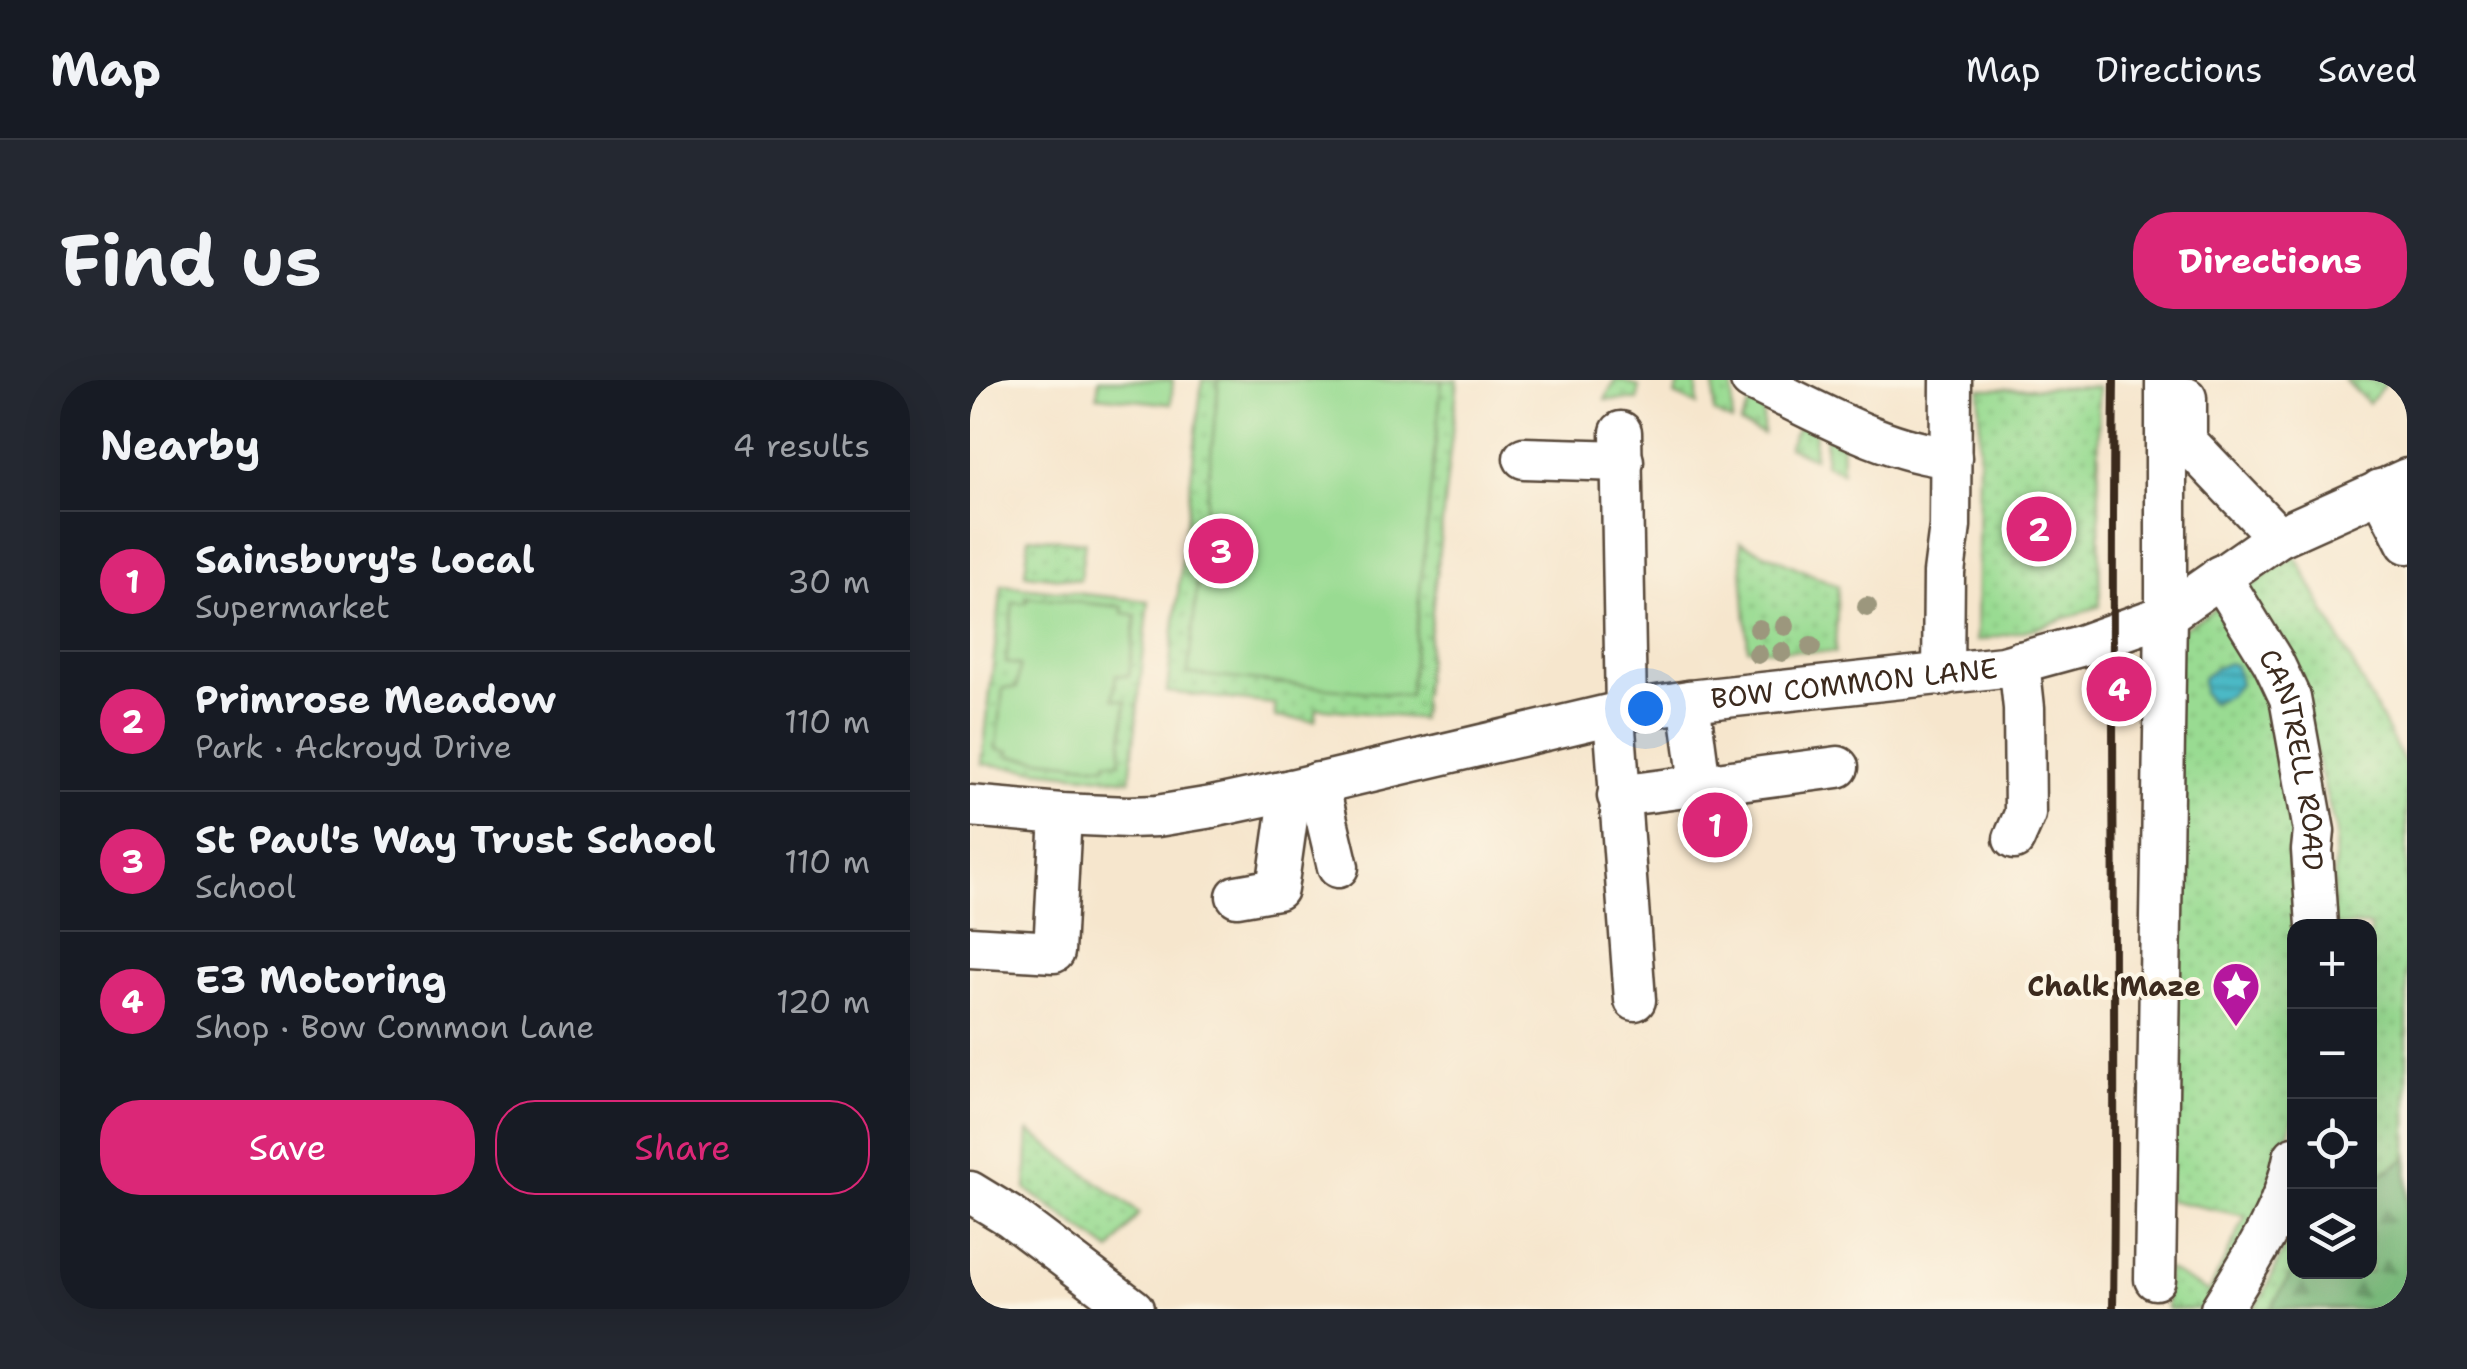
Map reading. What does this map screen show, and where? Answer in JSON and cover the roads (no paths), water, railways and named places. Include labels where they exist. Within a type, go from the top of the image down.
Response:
[{"type":"street","points":[[1751,380],[1875,438],[1924,454],[1951,456]]},
{"type":"street","points":[[1943,675],[1951,380]]},
{"type":"street","points":[[2155,1279],[2166,380]]},
{"type":"street","points":[[2186,380],[2186,441],[2278,537]]},
{"type":"street","points":[[1524,458],[1622,446],[1618,796],[1634,1000]]},
{"type":"street","points":[[2394,485],[2407,543]]},
{"type":"street","name":"BOW COMMON LANE","points":[[970,806],[1128,818],[1157,816],[1689,701],[2003,667],[2080,646],[2230,592],[2278,537],[2394,485]]},
{"type":"street","name":"CANTRELL ROAD","points":[[2230,592],[2290,698],[2314,831],[2317,919]]},
{"type":"street","points":[[2014,839],[2026,814],[2019,662]]},
{"type":"street","points":[[1689,701],[1700,784]]},
{"type":"street","points":[[1618,796],[1838,767]]},
{"type":"street","points":[[1305,786],[1338,867]]},
{"type":"street","points":[[1237,896],[1277,888],[1305,786]]},
{"type":"street","points":[[970,947],[1054,952],[1060,814]]},
{"type":"street","points":[[2221,1309],[2252,1258],[2287,1185]]},
{"type":"street","points":[[970,1192],[1133,1309]]},
{"type":"water","points":[[2228,663],[2234,665],[2240,685],[2228,696],[2211,703],[2203,692],[2202,679]]},
{"type":"railway","points":[[2113,1309],[2114,380]]},
{"type":"place","name":"Primrose Meadow","points":[[2039,529]]},
{"type":"place","name":"St Paul's Way Trust School","points":[[1221,551]]},
{"type":"place","name":"E3 Motoring","points":[[2119,689]]},
{"type":"place","name":"Sainsbury's Local","points":[[1715,825]]},
{"type":"place","name":"Chalk Maze","points":[[2236,1028]]}]
